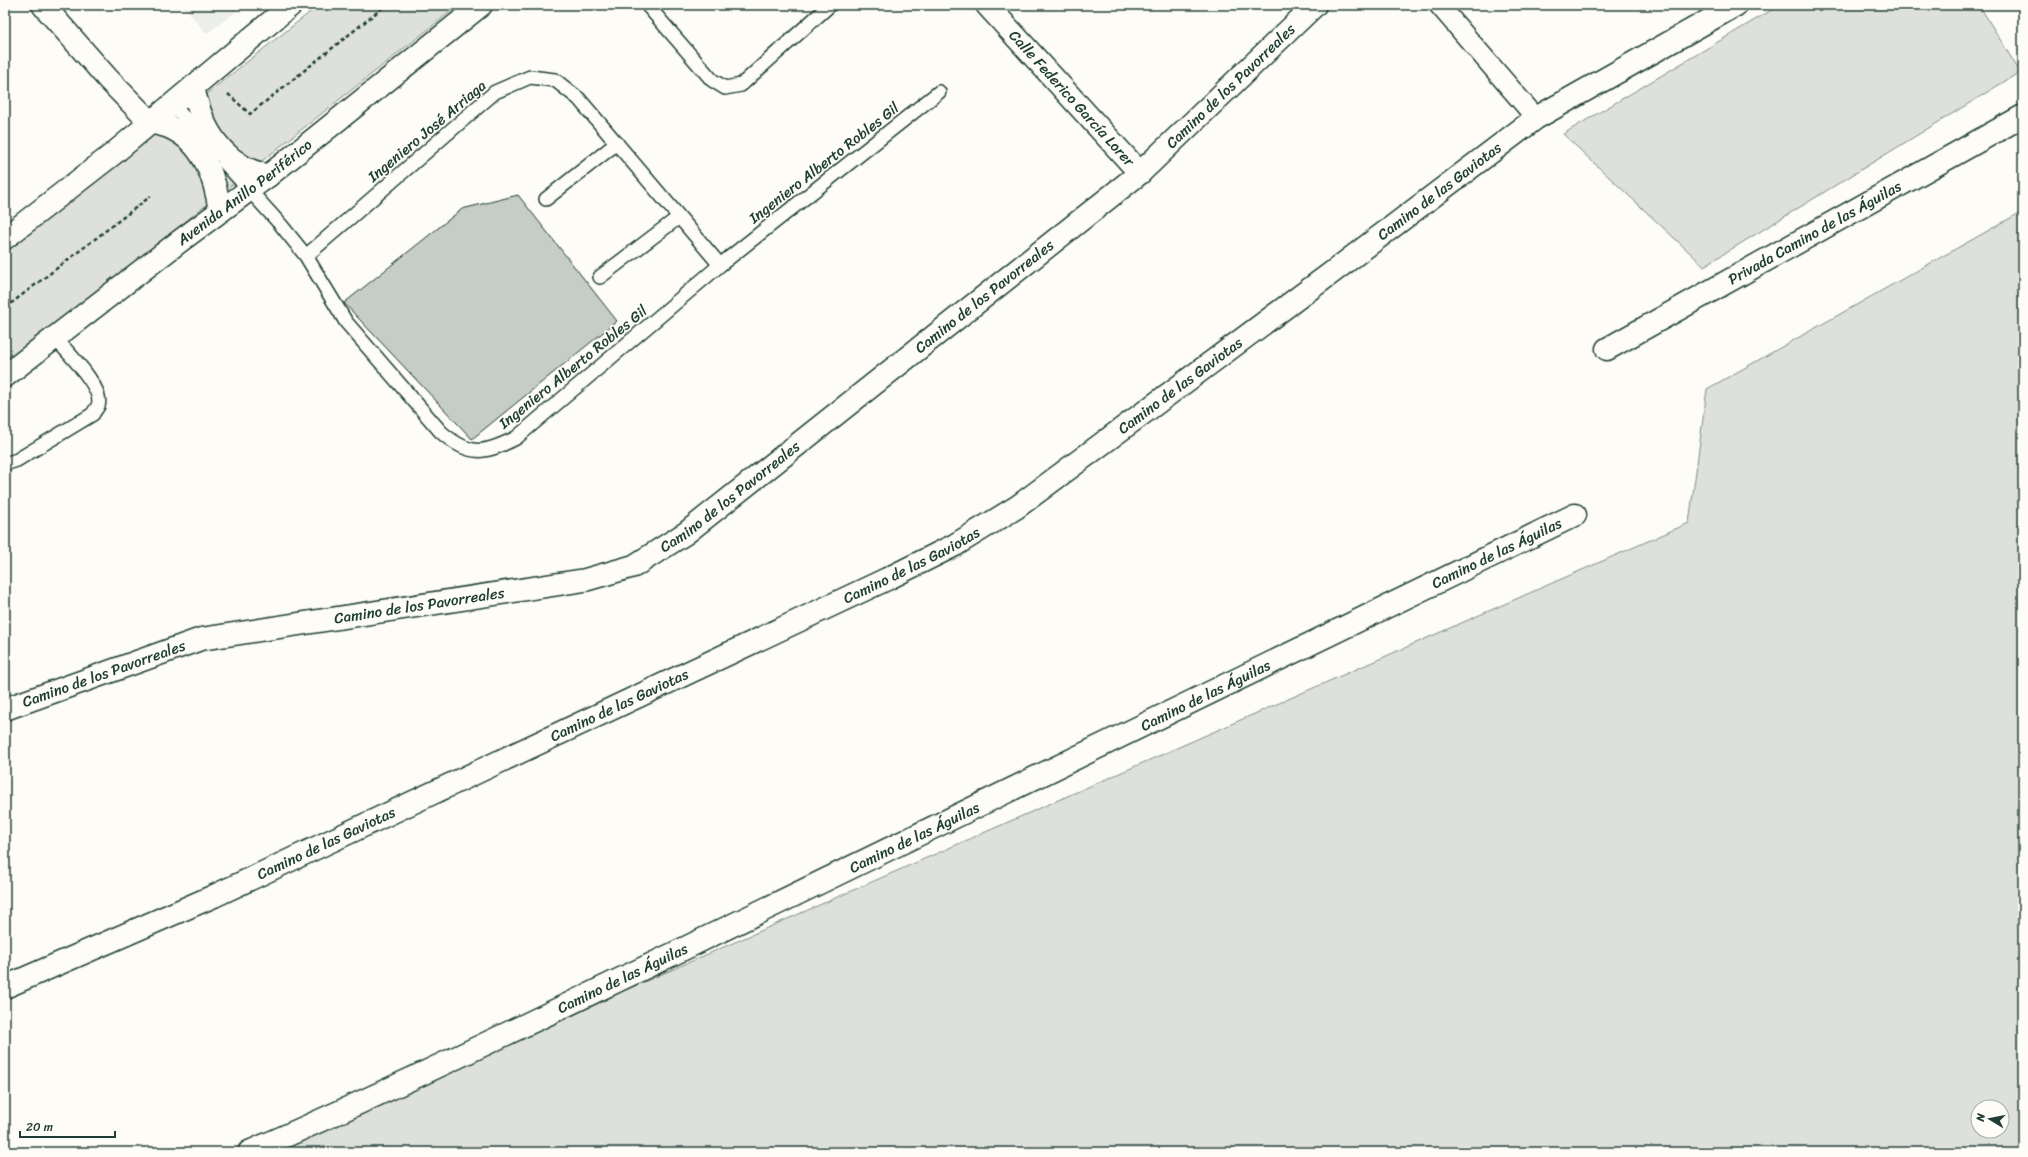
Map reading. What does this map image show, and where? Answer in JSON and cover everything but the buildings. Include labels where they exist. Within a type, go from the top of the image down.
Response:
[{"type":"street","points":[[44,5],[108,79],[150,122],[171,128],[188,139],[210,167],[217,189],[220,211]]},
{"type":"street","points":[[5,238],[113,154],[291,5]]},
{"type":"street","name":"Avenida Anillo Periférico","points":[[5,376],[268,176],[481,5]]},
{"type":"street","name":"Calle Federico García Lorer","points":[[987,5],[1140,173]]},
{"type":"street","name":"Camino de los Pavorreales","points":[[5,709],[201,639],[584,580],[634,566],[686,533],[1140,173],[1315,5]]},
{"type":"street","points":[[1438,5],[1536,118]]},
{"type":"street","name":"Camino de las Gaviotas","points":[[5,987],[214,896],[880,583],[955,545],[1017,506],[1337,270],[1536,118],[1736,5]]},
{"type":"street","points":[[200,81],[204,127],[226,155],[242,167],[268,176]]},
{"type":"street","name":"Privada Camino de las Águilas","points":[[1607,349],[2023,116]]},
{"type":"street","name":"Camino de las Águilas","points":[[249,1152],[347,1110],[880,855],[1164,714],[1575,515]]},
{"type":"lane","points":[[647,5],[712,80],[725,88],[742,85],[830,5]]},
{"type":"lane","name":"Ingeniero José Arriaga","points":[[306,256],[495,92],[530,77],[555,80],[579,99],[720,265]]},
{"type":"lane","name":"Ingeniero Alberto Robles Gil","points":[[173,105],[281,225],[306,256],[346,322],[441,432],[457,445],[475,450],[495,448],[516,438],[720,265],[939,92]]},
{"type":"lane","points":[[546,199],[616,143]]},
{"type":"lane","points":[[600,277],[679,217]]},
{"type":"lane","points":[[5,464],[17,460],[93,414],[99,405],[99,395],[94,384],[55,338]]},
{"type":"path","points":[[200,81],[250,114],[386,5]]},
{"type":"path","points":[[5,308],[151,196]]},
{"type":"shaded area","points":[[183,5],[245,5],[206,34]]},
{"type":"shaded area","points":[[319,5],[459,5],[28,346],[5,361],[5,253]]},
{"type":"shaded area","points":[[1780,5],[1979,5],[2020,72],[1704,266],[1563,134]]},
{"type":"shaded area","points":[[2023,211],[2023,1152],[257,1152],[1689,523],[1707,389]]}]
